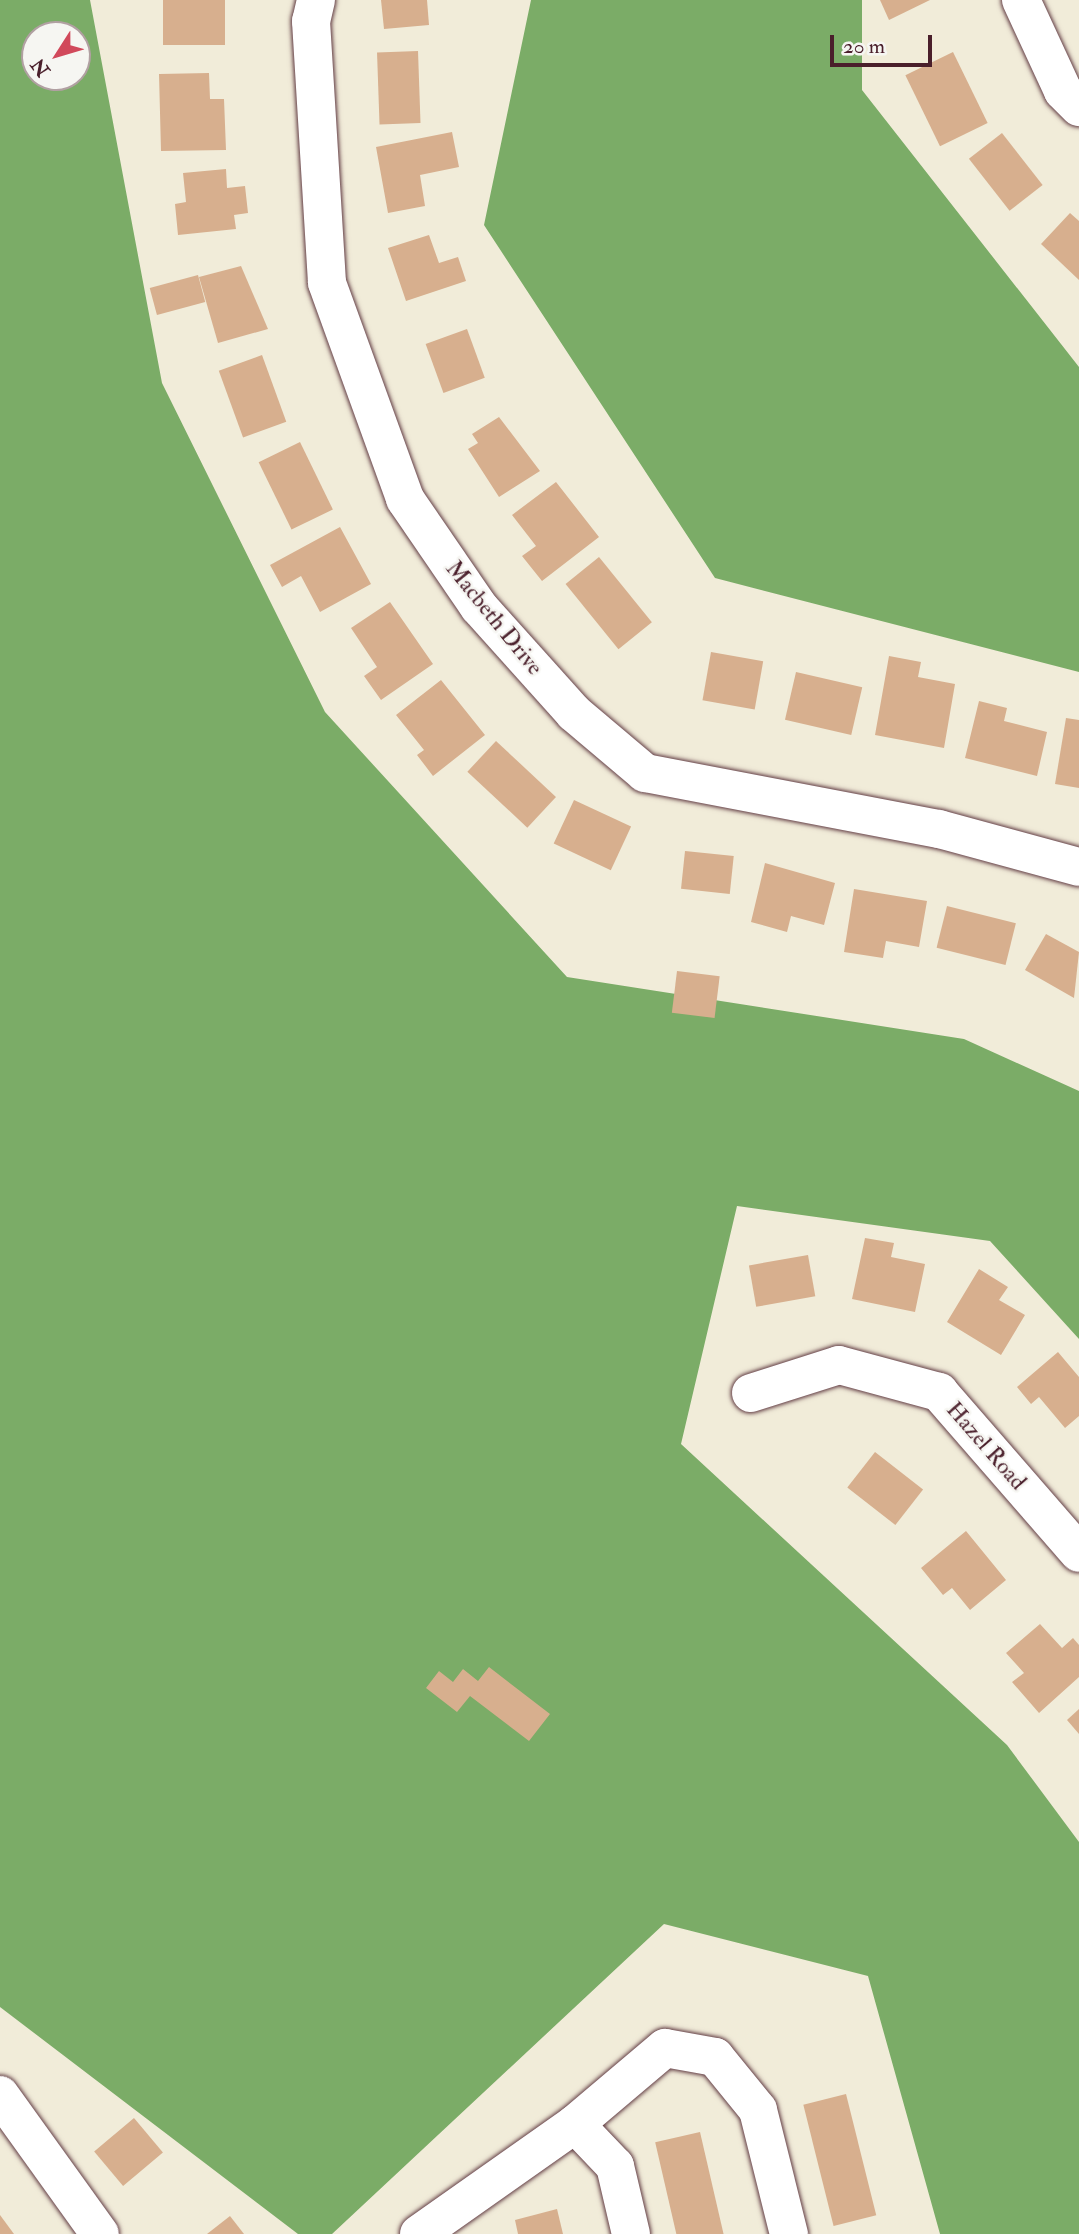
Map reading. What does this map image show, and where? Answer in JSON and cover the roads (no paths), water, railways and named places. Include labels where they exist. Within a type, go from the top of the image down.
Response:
[{"type":"street","name":"Macbeth Drive","points":[[316,0],[311,21],[327,283],[405,499],[480,607],[574,713],[645,773],[939,829],[1079,867]]},
{"type":"street","points":[[1021,0],[1063,91],[1079,107]]},
{"type":"street","name":"Hazel Road","points":[[751,1393],[839,1365],[939,1392],[1079,1553]]},
{"type":"street","points":[[444,2227],[575,2124],[665,2048],[715,2057],[758,2110],[789,2234]]},
{"type":"street","points":[[0,2095],[100,2234]]},
{"type":"street","points":[[575,2124],[615,2166],[631,2234]]}]
